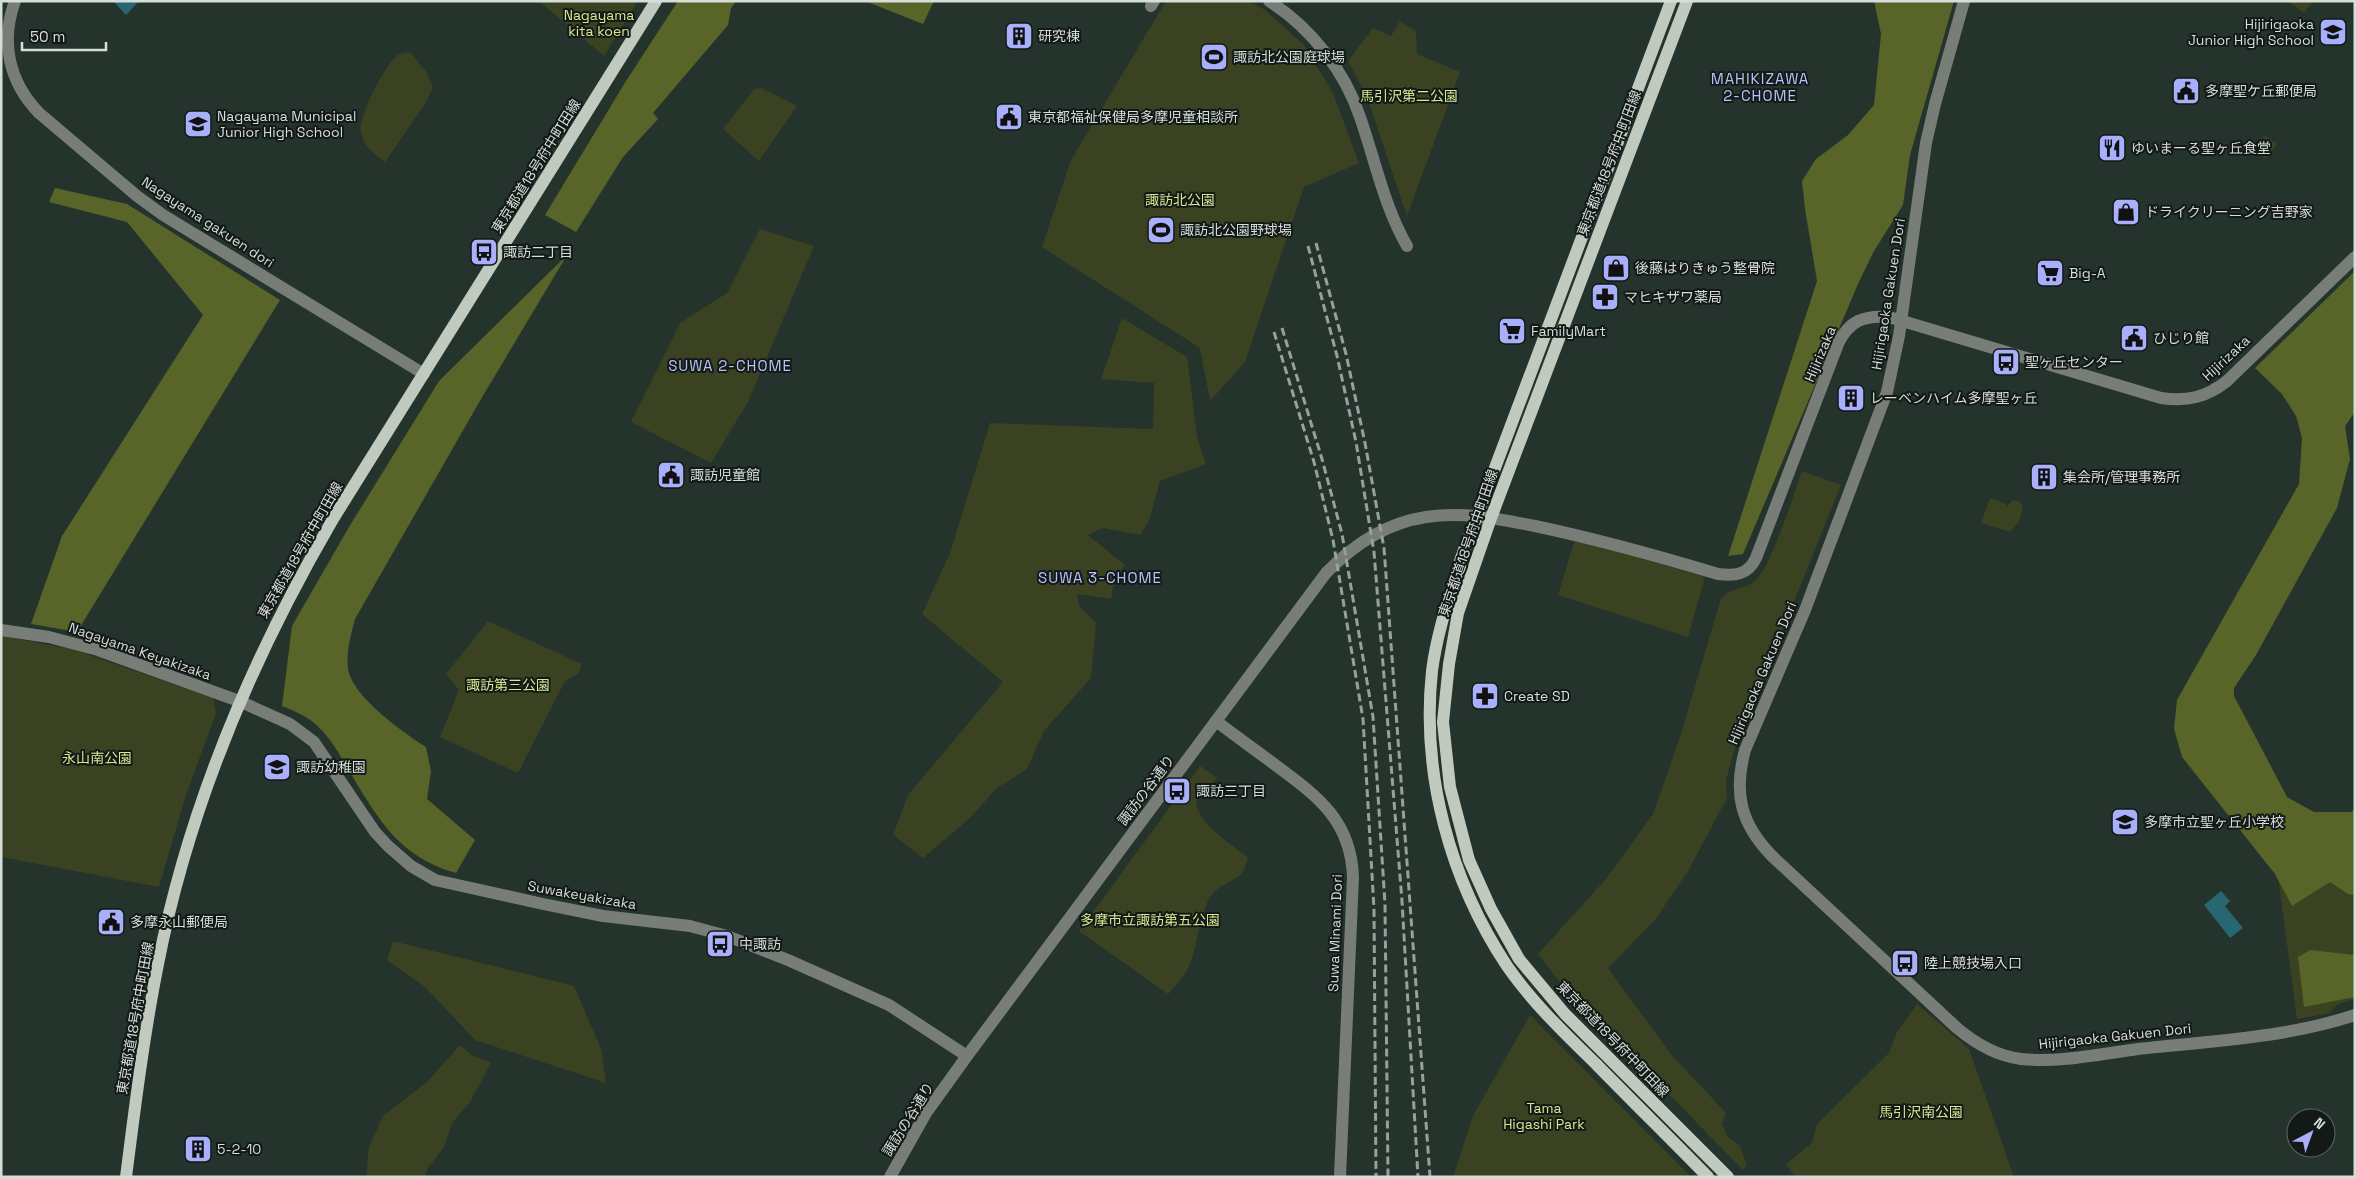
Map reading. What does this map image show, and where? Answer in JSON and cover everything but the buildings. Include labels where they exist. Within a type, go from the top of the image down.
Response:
[{"type":"main road","name":"東京都道18号府中町田線","points":[[126,1177],[158,964],[182,862],[208,783],[239,701],[295,584],[656,1]]},
{"type":"main road","name":"東京都道18号府中町田線","points":[[1671,1],[1477,516],[1443,615],[1432,670],[1431,762],[1436,789],[1456,865],[1478,916],[1508,967],[1555,1023],[1708,1177]]},
{"type":"main road","name":"東京都道18号府中町田線","points":[[1687,1],[1491,518],[1458,613],[1448,664],[1443,722],[1450,787],[1468,860],[1491,909],[1519,959],[1565,1014],[1728,1177]]},
{"type":"street","name":"Nagayama gakuen dori","points":[[15,1],[9,19],[8,58],[14,80],[27,101],[39,113],[137,196],[163,215],[424,374]]},
{"type":"street","points":[[1269,1],[1308,34],[1342,78],[1359,114],[1395,224],[1407,246]]},
{"type":"street","name":"Hijirigaoka Gakuen Dori","points":[[1964,1],[1926,143],[1901,320],[1890,379],[1878,418],[1805,610],[1745,750],[1739,774],[1740,796],[1745,818],[1757,840],[1957,1028],[1979,1044],[2009,1057],[2048,1060],[2200,1042],[2313,1027],[2355,1015]]},
{"type":"street","name":"Hijirizaka","points":[[1491,518],[1574,534],[1718,574],[1731,576],[1743,573],[1751,567],[1756,558],[1845,331],[1856,321],[1870,316],[1889,317],[2162,398],[2176,400],[2193,398],[2209,394],[2227,381],[2355,257]]},
{"type":"street","name":"諏訪の谷通り","points":[[890,1177],[926,1113],[967,1056],[1326,573],[1357,544],[1409,520],[1449,514],[1491,518]]},
{"type":"street","name":"Nagayama Keyakizaka","points":[[1,630],[49,637],[98,650],[239,701]]},
{"type":"street","name":"Suwakeyakizaka","points":[[239,701],[276,716],[304,732],[322,753],[375,832],[399,858],[423,874],[451,885],[543,904],[603,916],[690,926],[727,936],[788,960],[889,1005],[967,1056]]},
{"type":"street","name":"Suwa Minami Dori","points":[[1216,721],[1320,799],[1340,827],[1350,852],[1354,877],[1340,1177]]},
{"type":"green space","name":"Nagayama kita koen","points":[[539,1],[638,1],[604,56]]},
{"type":"green space","points":[[678,1],[736,1],[731,8],[728,25],[653,113],[658,119],[623,157],[576,232],[545,215],[626,81]]},
{"type":"green space","points":[[865,1],[934,1],[923,24]]},
{"type":"green space","name":"諏訪北公園","points":[[1166,1],[1249,1],[1265,10],[1304,45],[1333,93],[1359,163],[1304,187],[1245,362],[1210,401],[1200,348],[1042,247],[1071,160]]},
{"type":"green space","points":[[1874,1],[1954,1],[1910,155],[1903,205],[1874,251],[1858,284],[1743,554],[1728,556],[1817,281],[1802,181],[1816,159],[1848,135],[1874,105],[1881,34]]},
{"type":"green space","points":[[2288,1],[2313,1],[2304,13]]},
{"type":"green space","name":"馬引沢第二公園","points":[[1400,21],[1416,31],[1417,54],[1460,72],[1407,216],[1367,97],[1348,61],[1373,28],[1391,36]]},
{"type":"green space","points":[[410,52],[427,73],[433,87],[425,104],[385,162],[373,153],[362,138],[361,126],[363,116],[373,92],[386,69],[398,55]]},
{"type":"green space","points":[[761,88],[797,106],[759,161],[723,129],[754,89]]},
{"type":"green space","points":[[2265,136],[2277,144],[2265,159],[2254,149]]},
{"type":"green space","points":[[55,188],[127,204],[280,300],[77,632],[31,624],[62,536],[203,315],[127,222],[49,202]]},
{"type":"green space","points":[[760,229],[814,246],[748,402],[711,463],[631,422],[680,323],[727,293]]},
{"type":"green space","points":[[567,255],[481,399],[355,619],[349,643],[348,668],[351,679],[358,690],[380,713],[426,747],[431,771],[427,799],[475,840],[456,873],[420,858],[393,836],[371,807],[325,733],[309,719],[282,706],[292,626],[349,527],[439,381]]},
{"type":"green space","points":[[2355,271],[2355,412],[2345,426],[2350,459],[2337,508],[2256,655],[2234,688],[2234,696],[2287,797],[2314,812],[2351,812],[2355,809],[2355,895],[2348,894],[2330,882],[2292,906],[2275,874],[2182,757],[2174,729],[2177,700],[2299,484],[2302,438],[2296,416],[2282,394],[2255,368]]},
{"type":"green space","points":[[1122,318],[1187,357],[1197,437],[1206,464],[1160,481],[1149,521],[1140,535],[1103,528],[1088,535],[1125,565],[1114,582],[1111,599],[1077,594],[1079,605],[1096,623],[1091,678],[1044,731],[1027,769],[997,788],[970,818],[923,858],[893,835],[908,795],[1003,682],[922,614],[950,553],[990,423],[1153,429],[1154,383],[1101,379]]},
{"type":"green space","points":[[1802,471],[1841,485],[1734,751],[1726,780],[1727,798],[1688,871],[1655,920],[1608,968],[1670,1053],[1726,1113],[1722,1124],[1728,1137],[1740,1146],[1747,1166],[1743,1170],[1563,986],[1538,954],[1605,880],[1653,814],[1680,737],[1721,598],[1725,594],[1751,584],[1762,572],[1782,529]]},
{"type":"green space","points":[[1990,498],[2006,504],[2007,507],[2013,500],[2019,501],[2023,506],[2020,520],[2010,532],[1981,523]]},
{"type":"green space","points":[[1575,539],[1705,577],[1688,637],[1558,595]]},
{"type":"green space","name":"諏訪第三公園","points":[[488,621],[582,664],[578,674],[565,681],[518,773],[440,737],[459,690],[446,674]]},
{"type":"green space","name":"永山南公園","points":[[1,636],[72,649],[213,698],[216,713],[185,798],[159,887],[1,857]]},
{"type":"green space","name":"多摩市立諏訪第五公園","points":[[1200,766],[1217,778],[1196,802],[1198,810],[1210,826],[1248,858],[1242,873],[1218,888],[1210,897],[1202,917],[1191,962],[1179,983],[1168,994],[1079,931]]},
{"type":"green space","points":[[2278,877],[2355,878],[2355,999],[2337,1005],[2329,1013],[2297,1019]]},
{"type":"green space","points":[[393,941],[574,986],[601,1049],[606,1083],[475,1040],[425,987],[387,960]]},
{"type":"green space","points":[[2310,950],[2355,955],[2355,997],[2304,1007],[2298,957]]},
{"type":"green space","name":"馬引沢南公園","points":[[1917,1004],[1969,1049],[2014,1177],[1795,1177],[1786,1164],[1812,1143],[1817,1124],[1889,1053],[1897,1032]]},
{"type":"green space","name":"Tama Higashi Park","points":[[1530,1015],[1691,1177],[1453,1177],[1473,1116]]},
{"type":"green space","points":[[460,1045],[473,1056],[491,1063],[470,1102],[452,1123],[444,1147],[428,1168],[425,1177],[366,1177],[369,1147],[383,1116],[427,1082]]},
{"type":"water","points":[[113,1],[139,1],[126,15]]},
{"type":"water","points":[[2221,891],[2230,901],[2225,906],[2243,928],[2230,938],[2204,905]]},
{"type":"railway","points":[[1316,243],[1346,354],[1365,443],[1384,548],[1430,1177]]},
{"type":"railway","points":[[1308,246],[1337,356],[1356,442],[1374,552],[1402,901],[1418,1177]]},
{"type":"railway","points":[[1282,328],[1322,459],[1342,534],[1373,717],[1385,904],[1388,1177]]},
{"type":"railway","points":[[1274,332],[1314,462],[1333,540],[1363,719],[1374,909],[1376,1177]]},
{"type":"place","name":"Hijirigaoka Junior High School","points":[[2333,32]]},
{"type":"place","name":"研究棟","points":[[1019,36]]},
{"type":"place","name":"諏訪北公園庭球場","points":[[1214,57]]},
{"type":"place","name":"多摩聖ケ丘郵便局","points":[[2186,91]]},
{"type":"place","name":"東京都福祉保健局多摩児童相談所","points":[[1009,117]]},
{"type":"place","name":"Nagayama Municipal Junior High School","points":[[198,124]]},
{"type":"place","name":"ゆいまーる聖ヶ丘食堂","points":[[2112,148]]},
{"type":"place","name":"ドライクリーニング吉野家","points":[[2126,212]]},
{"type":"place","name":"諏訪北公園野球場","points":[[1161,230]]},
{"type":"place","name":"諏訪二丁目","points":[[484,252]]},
{"type":"place","name":"後藤はりきゅう整骨院","points":[[1616,268]]},
{"type":"place","name":"Big-A","points":[[2050,273]]},
{"type":"place","name":"マヒキザワ薬局","points":[[1605,297]]},
{"type":"place","name":"FamilyMart","points":[[1512,331]]},
{"type":"place","name":"ひじり館","points":[[2134,338]]},
{"type":"place","name":"聖ヶ丘センター","points":[[2006,362]]},
{"type":"place","name":"レーベンハイム多摩聖ヶ丘","points":[[1851,398]]},
{"type":"place","name":"諏訪児童館","points":[[671,475]]},
{"type":"place","name":"集会所/管理事務所","points":[[2044,477]]},
{"type":"place","name":"Create SD","points":[[1485,696]]},
{"type":"place","name":"諏訪幼稚園","points":[[277,767]]},
{"type":"place","name":"諏訪三丁目","points":[[1177,791]]},
{"type":"place","name":"多摩市立聖ヶ丘小学校","points":[[2125,822]]},
{"type":"place","name":"多摩永山郵便局","points":[[111,922]]},
{"type":"place","name":"中諏訪","points":[[720,944]]},
{"type":"place","name":"陸上競技場入口","points":[[1905,963]]},
{"type":"place","name":"5-2-10","points":[[198,1149]]},
{"type":"district","name":"MAHIKIZAWA 2-CHOME","points":[[1760,86]]},
{"type":"district","name":"SUWA 2-CHOME","points":[[730,365]]},
{"type":"district","name":"SUWA 3-CHOME","points":[[1100,577]]}]
